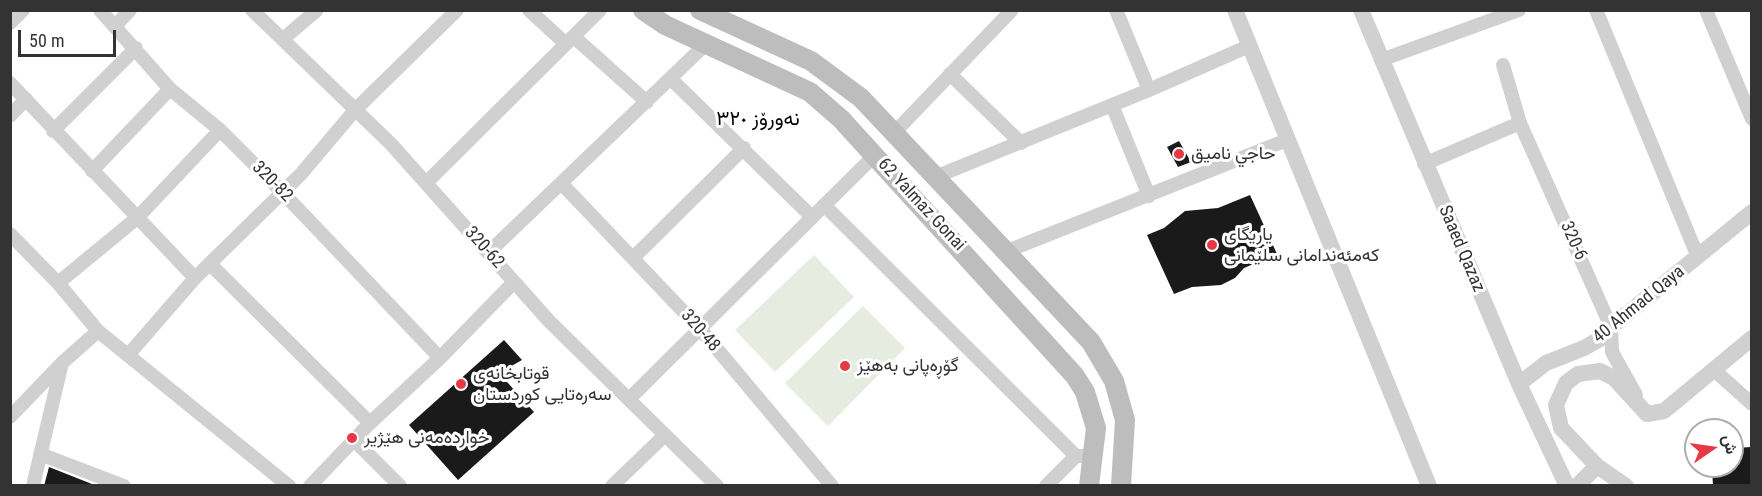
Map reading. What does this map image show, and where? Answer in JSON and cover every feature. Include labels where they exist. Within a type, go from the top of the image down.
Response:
[{"type":"main road","name":"62 Yalmaz Gonai","points":[[643,10],[665,25],[810,92],[841,119],[875,155],[1075,376],[1091,409],[1096,428],[1085,455],[1089,486]]},
{"type":"main road","name":"62 Yalmaz Gonai","points":[[700,10],[811,61],[861,98],[1091,342],[1114,381],[1125,420],[1120,486]]},
{"type":"main road","points":[[747,62],[757,37]]},
{"type":"street","points":[[10,23],[24,10]]},
{"type":"street","name":"320-82","points":[[100,10],[116,25],[170,89],[220,130],[440,358]]},
{"type":"street","points":[[116,25],[130,10]]},
{"type":"street","name":"320-62","points":[[252,10],[391,144],[549,321],[717,486]]},
{"type":"street","points":[[283,39],[316,10]]},
{"type":"street","points":[[129,354],[195,278],[283,193],[355,110],[457,10]]},
{"type":"street","points":[[529,10],[647,102]]},
{"type":"street","points":[[426,183],[600,10]]},
{"type":"street","points":[[894,133],[1012,10]]},
{"type":"street","points":[[1116,10],[1149,90]]},
{"type":"street","points":[[1235,10],[1429,486]]},
{"type":"street","name":"Saaed Qazaz","points":[[1361,10],[1424,164],[1519,384],[1566,486]]},
{"type":"street","points":[[1381,60],[1519,10]]},
{"type":"street","points":[[1596,10],[1698,257]]},
{"type":"street","points":[[1706,10],[1752,119]]},
{"type":"street","points":[[488,253],[706,44]]},
{"type":"street","points":[[935,177],[1149,90],[1249,46]]},
{"type":"street","points":[[53,131],[136,48]]},
{"type":"street","name":"320-6","points":[[1503,65],[1521,123],[1611,327],[1612,352],[1647,414]]},
{"type":"street","points":[[950,74],[1021,143]]},
{"type":"street","points":[[671,79],[812,217]]},
{"type":"street","points":[[10,83],[53,131],[195,278]]},
{"type":"street","points":[[92,171],[170,89]]},
{"type":"street","points":[[10,116],[26,99]]},
{"type":"street","points":[[1112,105],[1149,196]]},
{"type":"street","points":[[1424,164],[1521,123]]},
{"type":"street","points":[[58,283],[137,218],[220,130]]},
{"type":"street","points":[[1007,251],[1287,140]]},
{"type":"street","points":[[633,258],[744,148]]},
{"type":"street","points":[[628,399],[701,330],[875,155]]},
{"type":"street","name":"320-48","points":[[561,183],[701,330],[826,483]]},
{"type":"street","points":[[824,205],[1085,455],[1046,486]]},
{"type":"street","name":"40 Ahmad Qaya","points":[[1519,384],[1546,363],[1596,342],[1611,327],[1752,213]]},
{"type":"street","points":[[10,255],[15,239],[58,283],[98,331],[289,486]]},
{"type":"street","points":[[210,264],[370,423]]},
{"type":"street","points":[[310,486],[370,423],[440,358],[514,282]]},
{"type":"street","points":[[10,417],[62,363],[98,331]]},
{"type":"street","points":[[1647,414],[1664,411],[1752,338]]},
{"type":"street","points":[[33,486],[62,363]]},
{"type":"street","name":"40 Ahmad Qaya","points":[[1598,466],[1558,420],[1558,396],[1566,383],[1584,372],[1595,370],[1605,372],[1614,378],[1647,414]]},
{"type":"street","points":[[1714,370],[1752,404]]},
{"type":"street","points":[[612,486],[665,435]]},
{"type":"street","points":[[354,440],[400,486]]},
{"type":"street","points":[[40,454],[124,486]]},
{"type":"street","points":[[1577,486],[1598,466],[1626,486]]},
{"type":"shaded area","points":[[814,255],[854,297],[775,372],[735,330]]},
{"type":"shaded area","name":"گۆڕەپانی بەهێز","points":[[863,306],[905,348],[828,426],[785,383]]},
{"type":"building","name":"حاجي ناميق","points":[[1179,141],[1191,162],[1178,167],[1167,147]]},
{"type":"building","name":"یاریگای کەمئەندامانی سلێمانی","points":[[1250,195],[1277,254],[1244,268],[1235,278],[1221,285],[1192,287],[1174,294],[1147,235],[1164,228],[1185,211],[1218,208]]},
{"type":"building","points":[[504,340],[522,360],[499,373],[534,412],[458,480],[409,425]]},
{"type":"building","points":[[1744,447],[1752,447],[1752,486],[1713,486],[1713,478],[1744,478]]},
{"type":"building","points":[[49,467],[97,486],[44,486]]},
{"type":"place","name":"حاجي ناميق","points":[[1179,154]]},
{"type":"place","name":"یاریگای کەمئەندامانی سلێمانی","points":[[1212,245]]},
{"type":"place","name":"گۆڕەپانی بەهێز","points":[[845,366]]},
{"type":"place","name":"قوتابخانەی سەرەتایی کوردستان","points":[[461,384]]},
{"type":"place","name":"خواردەمەنی هێژیر","points":[[352,438]]},
{"type":"district","name":"نەورۆز ٣٢٠","points":[[758,120]]}]
